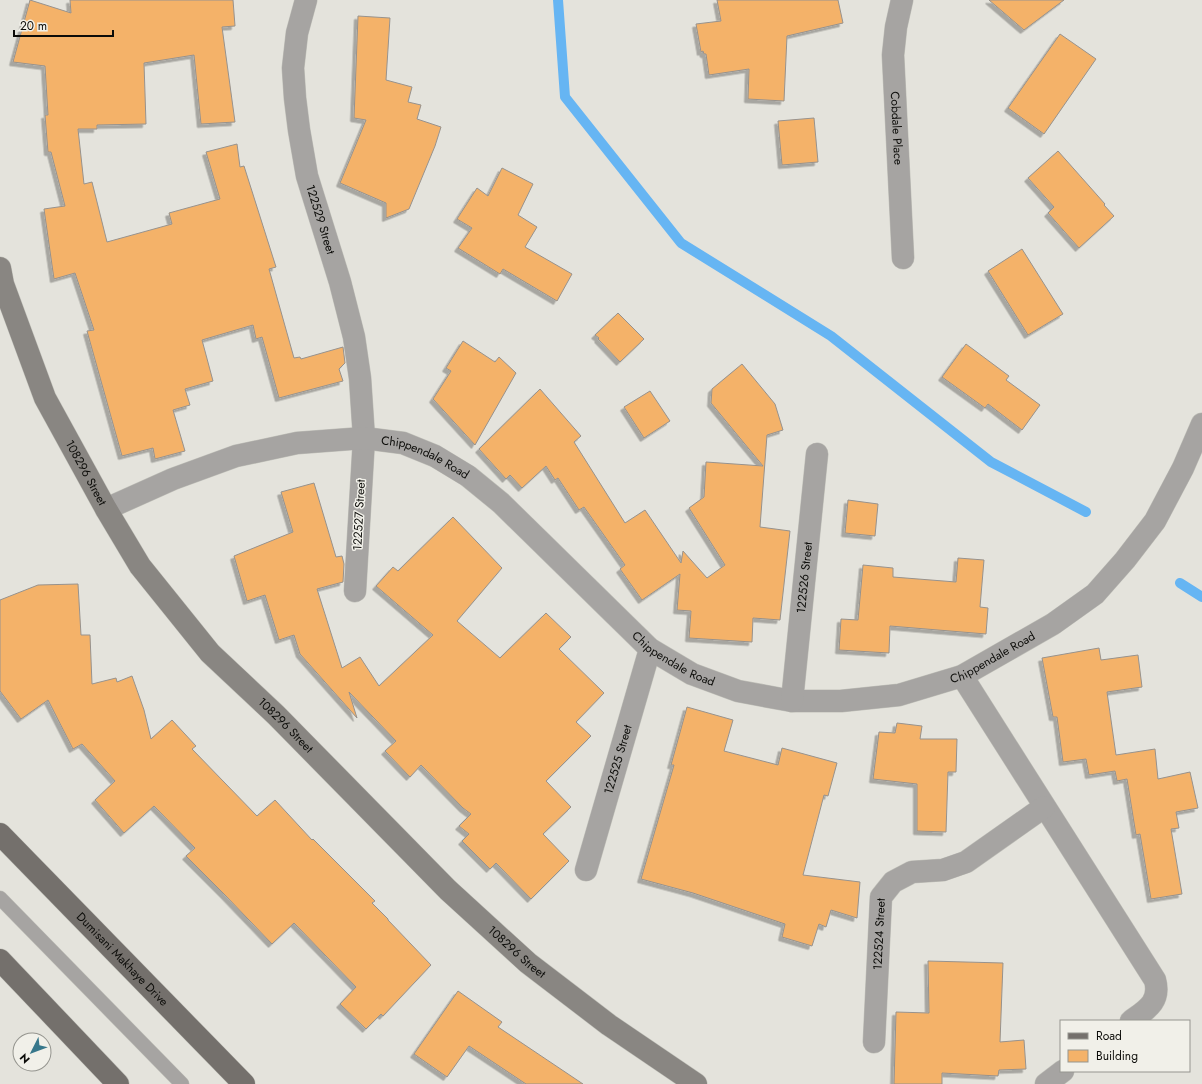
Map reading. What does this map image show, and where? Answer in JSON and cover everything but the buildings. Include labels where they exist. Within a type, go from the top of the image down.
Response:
[{"type":"main road","name":"Dumisani Makhaye Drive","points":[[0,834],[244,1084]]},
{"type":"main road","points":[[0,960],[118,1084]]},
{"type":"street","name":"122529 Street","points":[[306,0],[297,33],[293,68],[295,98],[307,176],[338,275],[354,337],[360,378],[364,438]]},
{"type":"street","name":"Cobdale Place","points":[[902,0],[896,27],[893,55],[903,258]]},
{"type":"street","name":"108296 Street","points":[[0,268],[3,284],[45,398],[140,566],[210,653],[276,716],[448,890],[528,963],[609,1025],[696,1084]]},
{"type":"street","name":"Chippendale Road","points":[[106,508],[173,479],[236,456],[297,443],[364,438],[403,443],[435,456],[468,476],[501,503],[650,648],[692,674],[738,691],[792,701],[841,701],[899,695],[962,676],[1053,624],[1095,594],[1125,560],[1155,521],[1183,468],[1202,424]]},
{"type":"street","name":"122527 Street","points":[[355,591],[364,438]]},
{"type":"street","name":"122526 Street","points":[[792,701],[817,454]]},
{"type":"street","name":"122525 Street","points":[[586,870],[650,648]]},
{"type":"street","points":[[962,676],[1155,980],[1157,993],[1151,1006],[1132,1020]]},
{"type":"street","name":"122524 Street","points":[[874,1042],[881,897],[893,882],[912,872],[943,870],[966,862],[1044,807]]},
{"type":"street","points":[[1046,1084],[1062,1072]]},
{"type":"lane","points":[[0,898],[182,1084]]},
{"type":"waterway","points":[[558,0],[565,97],[681,243],[831,336],[991,462],[1086,512]]},
{"type":"waterway","points":[[1180,583],[1202,597]]}]
